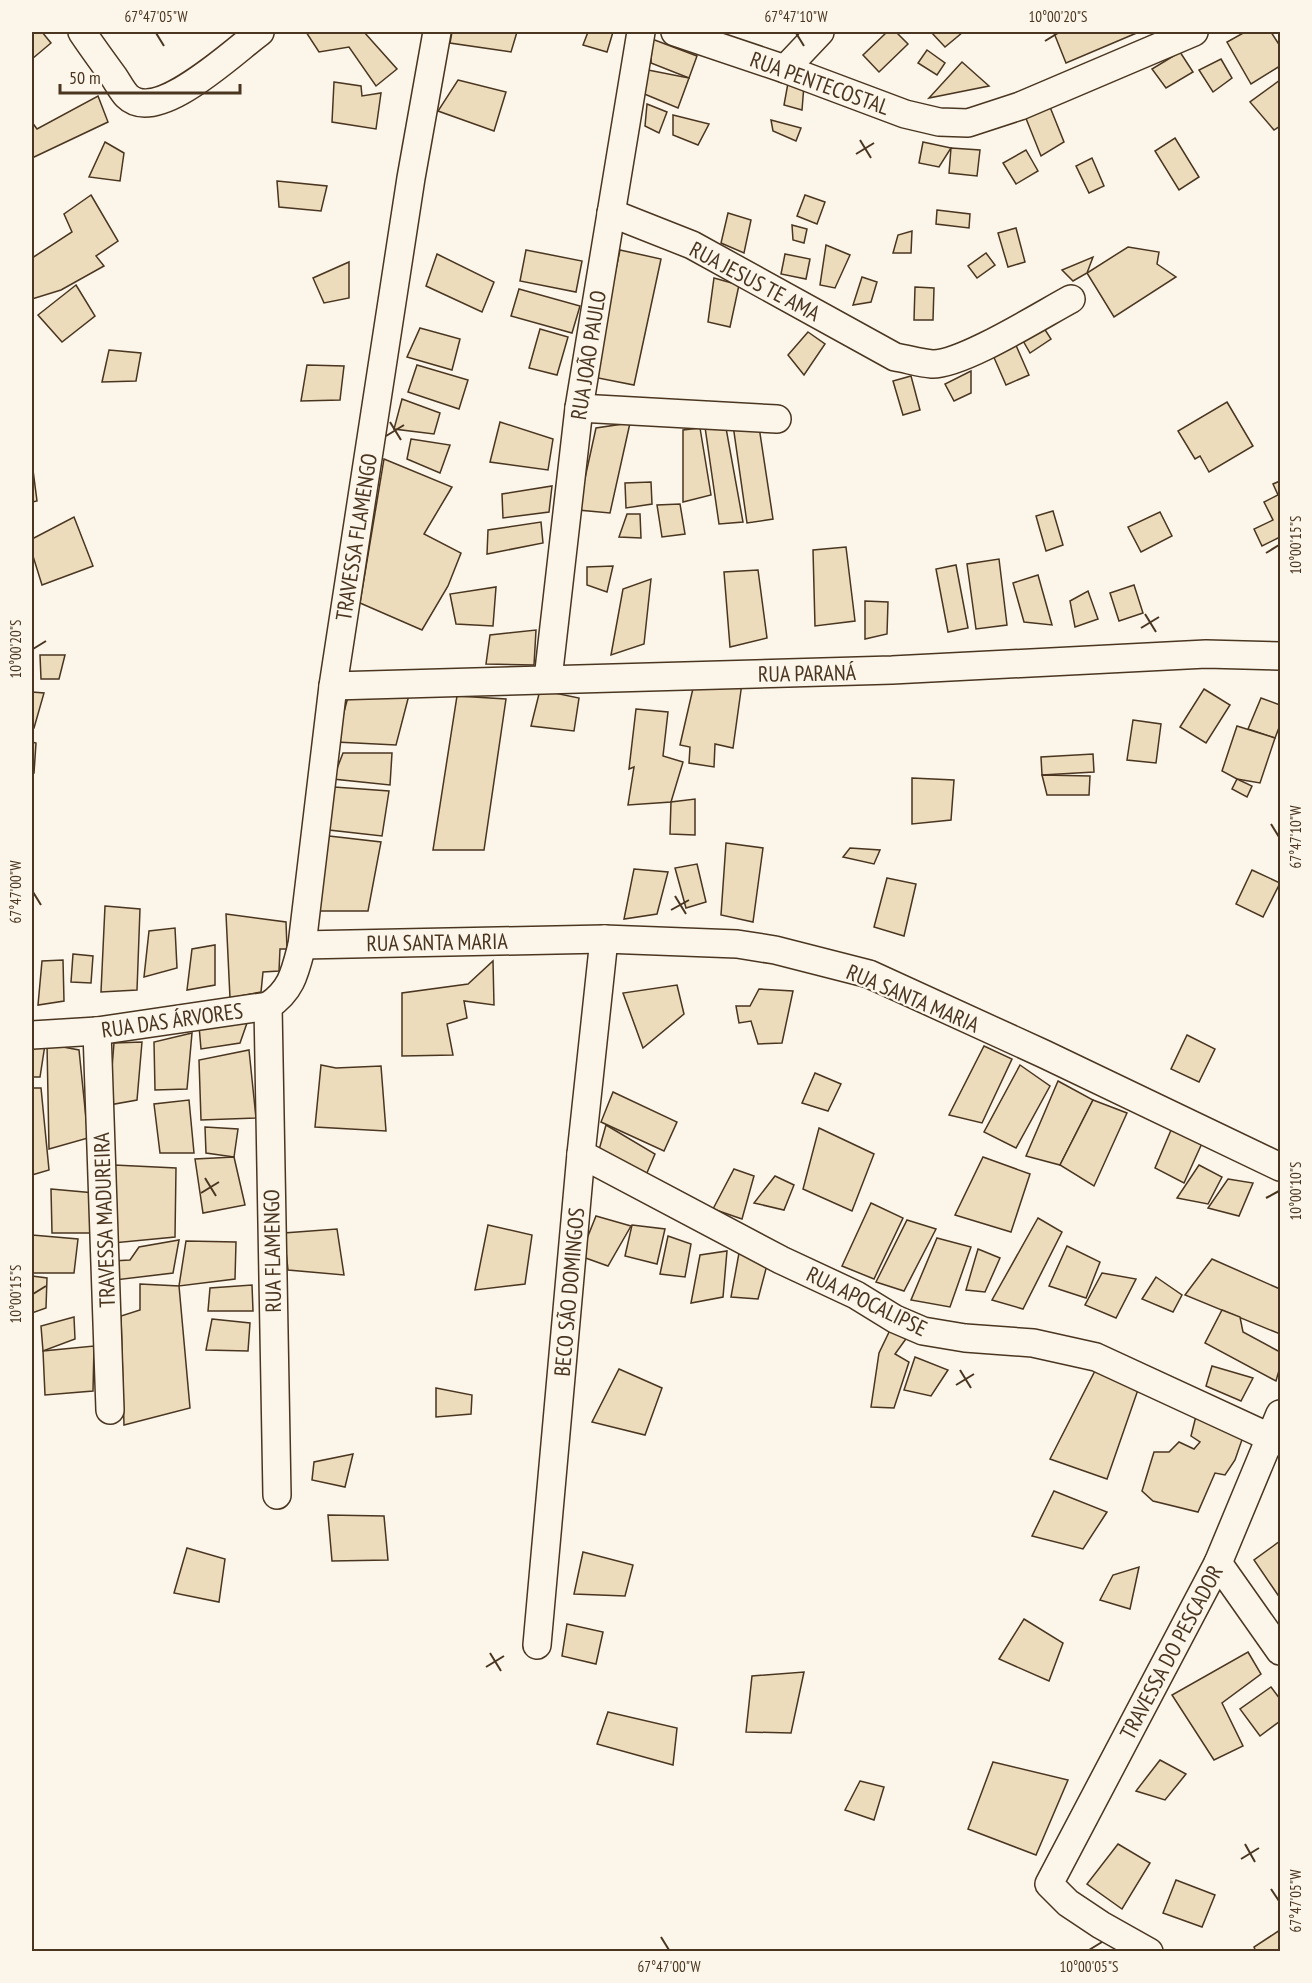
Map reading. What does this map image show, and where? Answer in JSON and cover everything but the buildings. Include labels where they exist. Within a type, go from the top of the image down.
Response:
[{"type":"street","points":[[82,32],[128,97],[140,104],[164,101],[190,86],[260,32]]},
{"type":"street","name":"TRAVESSA FLAMENGO","points":[[295,972],[302,945],[333,686],[411,178],[437,32]]},
{"type":"street","name":"RUA JOÃO PAULO","points":[[548,679],[579,408],[641,32]]},
{"type":"street","name":"RUA PENTECOSTAL","points":[[675,32],[785,69],[905,114],[939,122],[968,123],[1020,106],[1194,32]]},
{"type":"street","points":[[785,69],[820,32]]},
{"type":"street","name":"RUA JESUS TE AMA","points":[[611,213],[692,245],[895,357],[933,364],[951,361],[971,353],[1071,299]]},
{"type":"street","points":[[579,408],[777,419]]},
{"type":"street","name":"RUA PARANÁ","points":[[333,686],[892,670],[1206,654],[1281,656]]},
{"type":"street","name":"RUA SANTA MARIA","points":[[302,945],[604,939],[736,944],[775,950],[869,974],[1281,1167]]},
{"type":"street","name":"BECO SÃO DOMINGOS","points":[[537,1645],[581,1154],[604,939]]},
{"type":"street","name":"RUA DAS ÁRVORES","points":[[32,1035],[97,1031],[268,1006],[289,987],[295,972]]},
{"type":"street","name":"RUA FLAMENGO","points":[[268,1006],[277,1495]]},
{"type":"street","name":"TRAVESSA MADUREIRA","points":[[97,1031],[110,1410]]},
{"type":"street","name":"RUA APOCALIPSE","points":[[581,1154],[781,1260],[856,1295],[896,1319],[923,1331],[965,1338],[1033,1342],[1096,1357],[1277,1431]]},
{"type":"street","name":"TRAVESSA DO PESCADOR","points":[[1149,1952],[1068,1903],[1049,1884],[1218,1563],[1277,1431]]},
{"type":"street","points":[[1218,1563],[1281,1652]]}]
